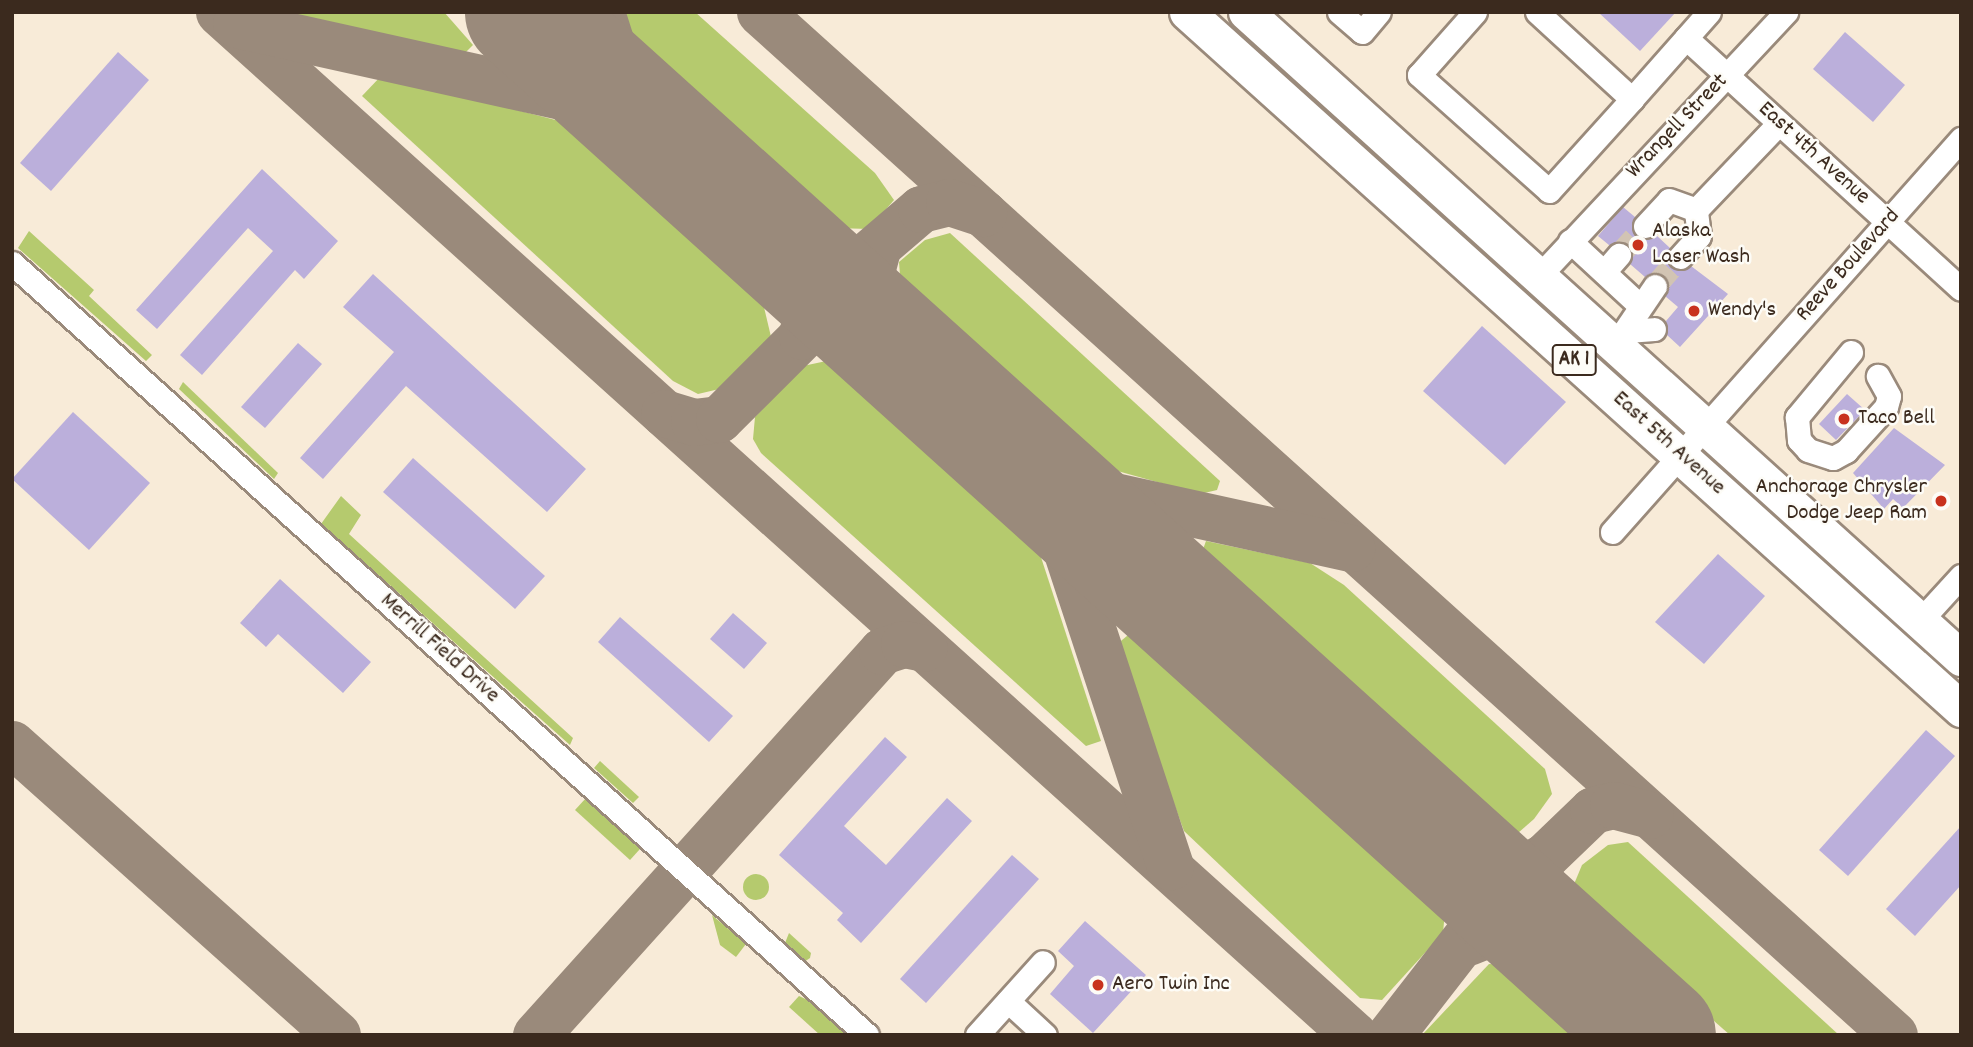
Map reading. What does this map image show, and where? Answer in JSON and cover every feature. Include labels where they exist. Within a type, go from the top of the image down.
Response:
[{"type":"highway","name":"East 5th Avenue","points":[[1187,12],[1961,709]]},
{"type":"highway","name":"East 5th Avenue","points":[[1246,12],[1539,276],[1621,338],[1705,427],[1961,658]]},
{"type":"street","points":[[1340,12],[1362,32],[1379,12]]},
{"type":"street","points":[[1475,12],[1419,75],[1549,191],[1709,12]]},
{"type":"street","points":[[1537,12],[1632,99]]},
{"type":"street","name":"Wrangell Street","points":[[1539,276],[1786,12]]},
{"type":"street","name":"East 4th Avenue","points":[[1686,38],[1961,289]]},
{"type":"street","points":[[1680,257],[1699,236],[1696,210],[1779,122]]},
{"type":"street","name":"Reeve Boulevard","points":[[1612,532],[1961,139]]},
{"type":"street","points":[[1645,226],[1670,200],[1696,210]]},
{"type":"street","points":[[1570,241],[1639,305]]},
{"type":"street","points":[[1604,272],[1619,255]]},
{"type":"street","name":"Merrill Field Drive","points":[[12,262],[867,1035]]},
{"type":"street","points":[[1621,338],[1639,305],[1655,286]]},
{"type":"street","points":[[1621,338],[1654,329]]},
{"type":"street","points":[[1851,352],[1797,417],[1799,440],[1808,450],[1833,458],[1846,451],[1886,407],[1886,386],[1878,376]]},
{"type":"street","points":[[1920,621],[1961,576]]},
{"type":"street","points":[[977,1035],[1043,962]]},
{"type":"street","points":[[1007,1001],[1045,1035]]},
{"type":"green space","points":[[269,12],[444,12],[473,45],[464,54],[299,24]]},
{"type":"green space","points":[[623,12],[695,12],[875,173],[894,200],[869,229],[835,228],[635,46]]},
{"type":"green space","points":[[382,75],[575,125],[763,303],[772,341],[732,386],[698,394],[673,381],[362,96]]},
{"type":"green space","points":[[29,231],[94,290],[89,296],[152,355],[146,361],[18,248]]},
{"type":"green space","points":[[950,233],[1220,481],[1217,490],[1200,494],[1096,465],[901,288],[899,262],[925,240]]},
{"type":"green space","points":[[831,360],[1037,545],[1101,741],[1086,746],[761,453],[753,439],[755,417],[803,366]]},
{"type":"green space","points":[[183,382],[278,473],[274,479],[179,389]]},
{"type":"green space","points":[[341,496],[361,515],[349,534],[573,738],[570,745],[321,524]]},
{"type":"green space","points":[[1206,541],[1310,563],[1344,585],[1545,769],[1552,794],[1534,819],[1518,833],[1501,830],[1202,552]]},
{"type":"green space","points":[[1133,631],[1445,911],[1443,933],[1382,1000],[1360,998],[1184,831],[1116,645]]},
{"type":"green space","points":[[600,761],[639,797],[633,803],[594,768]]},
{"type":"green space","points":[[586,798],[640,849],[630,860],[575,810]]},
{"type":"green space","points":[[1628,842],[1839,1035],[1730,1035],[1583,906],[1572,889],[1582,865],[1608,845]]},
{"type":"green space","points":[[756,874],[765,878],[769,887],[765,896],[756,900],[747,896],[743,887],[747,878]]},
{"type":"green space","points":[[712,915],[746,944],[736,957],[720,945]]},
{"type":"green space","points":[[789,933],[811,953],[810,958],[804,962],[785,943]]},
{"type":"green space","points":[[1489,964],[1514,965],[1590,1035],[1422,1035]]},
{"type":"green space","points":[[799,996],[810,1001],[848,1035],[820,1035],[789,1007]]},
{"type":"building","points":[[1598,12],[1676,12],[1640,51]]},
{"type":"building","points":[[1845,32],[1905,85],[1873,122],[1813,69]]},
{"type":"building","points":[[118,52],[149,80],[51,191],[20,163]]},
{"type":"building","points":[[262,169],[338,241],[304,279],[295,270],[202,375],[180,355],[273,251],[248,228],[157,329],[136,310]]},
{"type":"building","points":[[1623,207],[1635,217],[1636,237],[1656,235],[1670,248],[1671,268],[1691,266],[1728,294],[1680,347],[1667,335],[1666,321],[1678,307],[1665,296],[1667,279],[1657,272],[1645,277],[1630,264],[1629,245],[1609,245],[1598,236]]},
{"type":"building","points":[[373,274],[586,469],[547,512],[406,386],[323,479],[300,458],[394,352],[343,307]]},
{"type":"building","points":[[1482,326],[1566,402],[1505,465],[1423,391]]},
{"type":"building","points":[[298,343],[322,364],[265,428],[241,407]]},
{"type":"building","name":"Taco Bell","points":[[1847,394],[1865,410],[1836,440],[1819,424]]},
{"type":"building","points":[[73,412],[150,483],[89,550],[12,479]]},
{"type":"building","points":[[1894,428],[1945,465],[1903,508],[1893,499],[1884,509],[1853,473]]},
{"type":"building","points":[[413,458],[545,576],[515,609],[383,492]]},
{"type":"building","points":[[1718,554],[1765,596],[1704,664],[1655,622]]},
{"type":"building","points":[[280,579],[371,662],[343,693],[278,634],[266,647],[240,623]]},
{"type":"building","points":[[733,613],[767,643],[744,669],[710,639]]},
{"type":"building","points":[[620,617],[733,716],[709,742],[598,642]]},
{"type":"building","points":[[1926,730],[1955,756],[1848,876],[1819,850]]},
{"type":"building","points":[[885,737],[907,757],[844,826],[886,865],[947,798],[972,821],[861,943],[837,920],[843,913],[779,855]]},
{"type":"building","points":[[1961,826],[1961,885],[1915,936],[1886,909]]},
{"type":"building","points":[[1012,855],[1039,879],[926,1003],[900,979]]},
{"type":"building","name":"Aero Twin Inc","points":[[1085,921],[1146,975],[1093,1033],[1050,994],[1074,966],[1058,951]]},
{"type":"taxiway","points":[[219,12],[1354,1035]]},
{"type":"taxiway","points":[[601,12],[623,81],[657,132]]},
{"type":"taxiway","points":[[760,12],[1894,1035]]},
{"type":"taxiway","points":[[236,24],[597,104],[657,133]]},
{"type":"taxiway","points":[[795,257],[830,269],[853,267],[921,209],[949,202],[983,213]]},
{"type":"taxiway","points":[[876,253],[865,295],[888,341]]},
{"type":"taxiway","points":[[664,413],[694,422],[719,419],[802,336],[810,292],[795,257]]},
{"type":"taxiway","points":[[1021,461],[1054,513],[1170,866]]},
{"type":"taxiway","points":[[1021,461],[1073,487],[1351,548]]},
{"type":"taxiway","points":[[536,1035],[882,651],[904,644],[924,648]]},
{"type":"taxiway","points":[[12,744],[337,1035]]},
{"type":"taxiway","points":[[1457,854],[1490,870],[1519,871],[1545,856],[1593,810],[1613,805],[1650,815]]},
{"type":"taxiway","points":[[1390,1035],[1477,923],[1478,890],[1457,854]]},
{"type":"taxiway","points":[[1468,942],[1508,926],[1551,938]]},
{"type":"runway","points":[[523,12],[1657,1035]]},
{"type":"tunnel","points":[[1619,255],[1645,226]]},
{"type":"tunnel","points":[[1655,286],[1680,257]]},
{"type":"place","name":"Alaska Laser Wash","points":[[1638,245]]},
{"type":"place","name":"Wendy's","points":[[1694,311]]},
{"type":"place","name":"Taco Bell","points":[[1844,419]]},
{"type":"place","name":"Anchorage Chrysler Dodge Jeep Ram","points":[[1941,501]]},
{"type":"place","name":"Aero Twin Inc","points":[[1098,985]]}]
